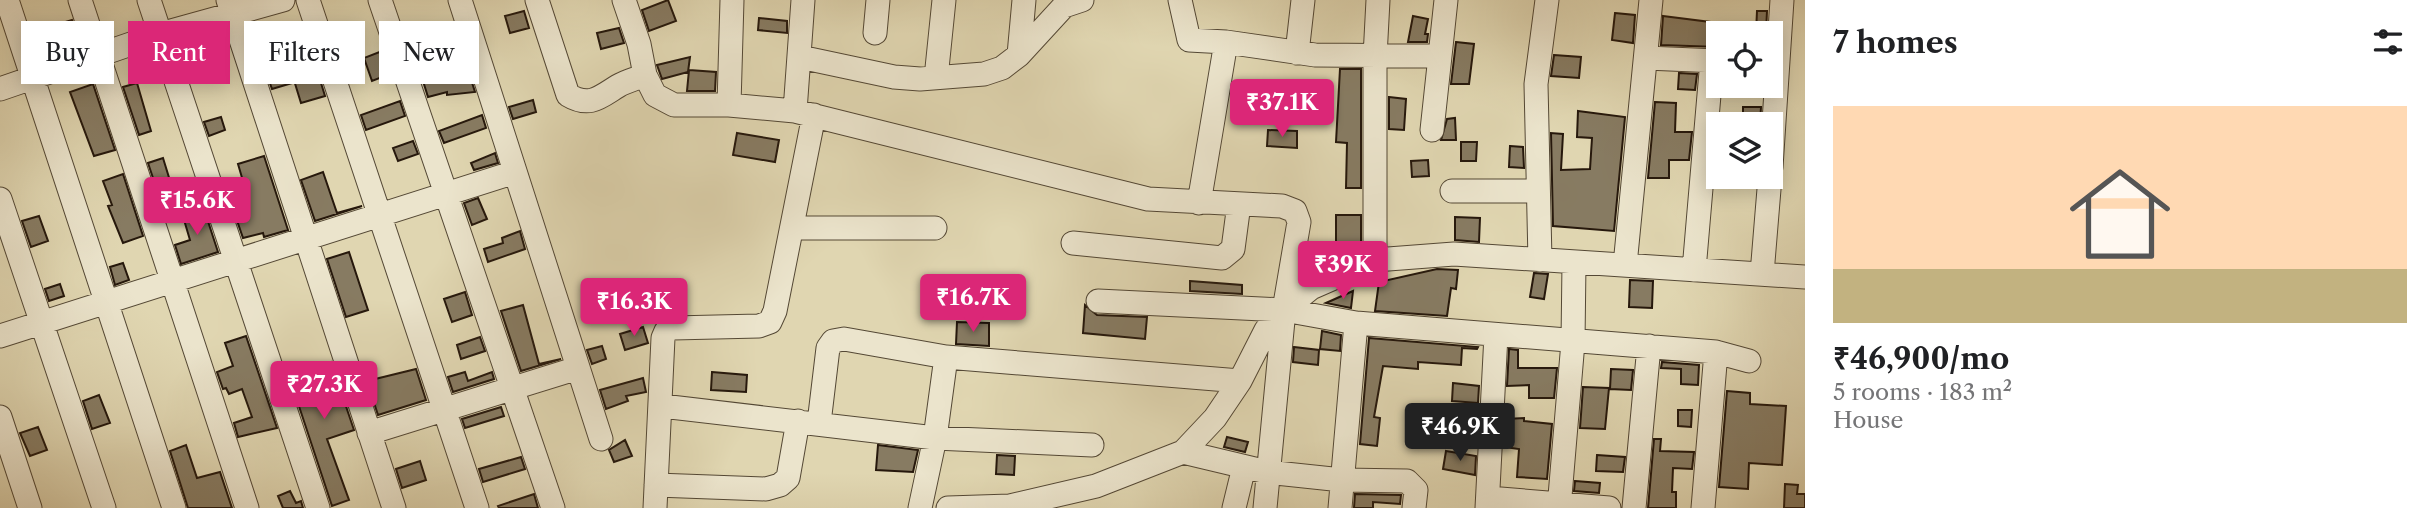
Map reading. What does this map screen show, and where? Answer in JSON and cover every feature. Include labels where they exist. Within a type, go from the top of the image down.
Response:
[{"type":"street","points":[[7,0],[21,43]]},
{"type":"street","points":[[80,0],[87,21]]},
{"type":"street","points":[[149,0],[156,21]]},
{"type":"street","points":[[192,21],[230,6],[283,0]]},
{"type":"street","points":[[308,0],[477,508]]},
{"type":"street","points":[[380,0],[552,508]]},
{"type":"street","points":[[460,0],[601,439]]},
{"type":"street","points":[[537,0],[568,94],[577,100],[598,100],[617,87],[645,75]]},
{"type":"street","points":[[624,0],[639,44],[645,75],[655,96],[674,105],[729,105],[805,113],[1148,200],[1282,206],[1295,211],[1299,222],[1284,310],[1265,508]]},
{"type":"street","points":[[729,105],[732,0]]},
{"type":"street","points":[[803,0],[800,57],[805,113],[792,228],[775,311],[770,322],[759,326],[673,328],[666,331],[656,497],[766,489],[780,485],[788,478],[809,422],[828,348],[833,341],[844,339],[946,357],[1240,381]]},
{"type":"street","points":[[875,33],[878,0]]},
{"type":"street","points":[[936,78],[944,0]]},
{"type":"street","points":[[1019,55],[1024,0]]},
{"type":"street","points":[[800,57],[894,78],[984,74],[1002,68],[1019,55],[1064,6],[1082,0]]},
{"type":"street","points":[[1180,0],[1189,40],[1374,57],[1440,56]]},
{"type":"street","points":[[1297,52],[1303,0]]},
{"type":"street","points":[[1376,260],[1374,57],[1378,0]]},
{"type":"street","points":[[1432,130],[1446,0]]},
{"type":"street","points":[[1540,260],[1536,84],[1547,0]]},
{"type":"street","points":[[1625,265],[1651,0]]},
{"type":"street","points":[[1780,21],[1782,0]]},
{"type":"street","points":[[230,6],[394,508]]},
{"type":"street","points":[[1199,203],[1226,42]]},
{"type":"street","points":[[1646,58],[1706,61]]},
{"type":"street","points":[[0,89],[21,83]]},
{"type":"street","points":[[35,84],[174,508]]},
{"type":"street","points":[[107,84],[247,508]]},
{"type":"street","points":[[177,84],[318,508]]},
{"type":"street","points":[[1693,270],[1711,98]]},
{"type":"street","points":[[0,337],[515,172]]},
{"type":"street","points":[[1762,274],[1769,189]]},
{"type":"street","points":[[1452,191],[1538,191]]},
{"type":"street","points":[[0,199],[104,508]]},
{"type":"street","points":[[1073,243],[1222,258],[1233,249],[1239,204]]},
{"type":"street","points":[[792,228],[935,228]]},
{"type":"street","points":[[948,508],[1010,506],[1096,486],[1183,452],[1215,418],[1240,381],[1266,330],[1284,310],[1311,288],[1376,260],[1454,254],[1805,277]]},
{"type":"street","points":[[1559,505],[1573,342],[1574,263]]},
{"type":"street","points":[[1098,301],[1284,310],[1356,323],[1716,352],[1749,361]]},
{"type":"street","points":[[1340,508],[1356,323]]},
{"type":"street","points":[[1496,335],[1487,503],[1609,508]]},
{"type":"street","points":[[1634,508],[1649,346]]},
{"type":"street","points":[[1703,508],[1716,352]]},
{"type":"street","points":[[920,508],[946,357]]},
{"type":"street","points":[[369,433],[578,368]]},
{"type":"street","points":[[662,406],[934,438],[1092,444]]},
{"type":"street","points":[[0,417],[30,508]]},
{"type":"street","points":[[1183,452],[1267,472],[1342,480],[1408,481],[1416,490],[1415,508]]},
{"type":"street","points":[[1234,508],[1244,467]]},
{"type":"building","points":[[668,0],[676,21],[649,31],[642,10]]},
{"type":"building","points":[[524,11],[529,28],[510,33],[505,16]]},
{"type":"building","points":[[1757,11],[1767,11],[1767,21],[1757,21]]},
{"type":"building","points":[[1615,13],[1635,15],[1633,43],[1612,40]]},
{"type":"building","points":[[1413,16],[1428,19],[1425,34],[1428,34],[1427,42],[1408,42]]},
{"type":"building","points":[[1663,16],[1706,21],[1706,47],[1661,45]]},
{"type":"building","points":[[759,18],[787,21],[787,33],[758,30]]},
{"type":"building","points":[[619,28],[624,43],[601,49],[597,33]]},
{"type":"building","points":[[1456,42],[1474,44],[1469,84],[1451,84]]},
{"type":"building","points":[[379,52],[379,78],[372,81],[365,58]]},
{"type":"building","points":[[1554,55],[1581,57],[1579,78],[1551,76]]},
{"type":"building","points":[[690,57],[688,72],[662,79],[657,65]]},
{"type":"building","points":[[1340,69],[1361,69],[1361,188],[1346,188],[1347,143],[1336,142]]},
{"type":"building","points":[[689,70],[716,72],[715,91],[687,91]]},
{"type":"building","points":[[1679,73],[1697,74],[1695,90],[1678,89]]},
{"type":"building","points":[[93,84],[115,150],[94,156],[70,92]]},
{"type":"building","points":[[137,84],[151,131],[139,135],[123,87]]},
{"type":"building","points":[[270,84],[289,84],[272,89]]},
{"type":"building","points":[[295,84],[321,84],[325,96],[301,103]]},
{"type":"building","points":[[424,84],[472,84],[475,92],[447,95],[447,92],[428,97]]},
{"type":"building","points":[[1389,97],[1406,99],[1404,130],[1389,129]]},
{"type":"building","points":[[533,100],[536,112],[513,119],[509,107]]},
{"type":"building","points":[[400,101],[405,116],[366,130],[361,115]]},
{"type":"building","points":[[1655,102],[1676,103],[1675,132],[1692,132],[1689,160],[1669,160],[1669,178],[1648,178]]},
{"type":"building","points":[[1743,107],[1761,107],[1761,112],[1743,112]]},
{"type":"building","points":[[1578,111],[1625,117],[1614,231],[1553,226],[1551,133],[1563,134],[1561,170],[1590,169],[1592,138],[1577,137]]},
{"type":"building","points":[[482,115],[486,128],[444,143],[439,131]]},
{"type":"building","points":[[221,117],[225,130],[209,136],[204,122]]},
{"type":"building","points":[[1455,118],[1456,140],[1441,140],[1447,119]]},
{"type":"building","points":[[1268,130],[1297,131],[1297,148],[1267,146]]},
{"type":"building","points":[[737,133],[779,140],[775,162],[733,155]]},
{"type":"building","points":[[413,141],[418,154],[398,161],[393,148]]},
{"type":"building","points":[[1461,142],[1477,142],[1476,161],[1461,161]]},
{"type":"building","points":[[1510,146],[1523,147],[1524,168],[1509,167]]},
{"type":"building","points":[[495,153],[498,163],[474,170],[471,163]]},
{"type":"building","points":[[264,156],[288,230],[264,237],[263,233],[243,238],[228,194],[245,188],[238,164]]},
{"type":"building","points":[[163,158],[179,210],[165,214],[148,163]]},
{"type":"building","points":[[1428,160],[1429,176],[1412,177],[1411,161]]},
{"type":"building","points":[[323,172],[337,213],[362,206],[315,221],[301,180]]},
{"type":"building","points":[[123,174],[143,236],[123,243],[108,206],[112,205],[103,181]]},
{"type":"building","points":[[478,198],[487,219],[472,225],[464,203]]},
{"type":"building","points":[[203,206],[218,252],[181,264],[175,245],[190,240],[182,213]]},
{"type":"building","points":[[1336,215],[1361,215],[1361,251],[1341,260],[1336,260]]},
{"type":"building","points":[[39,216],[48,241],[31,247],[22,221]]},
{"type":"building","points":[[1455,217],[1480,218],[1479,242],[1455,240]]},
{"type":"building","points":[[520,231],[525,249],[488,262],[484,249],[503,243],[502,238]]},
{"type":"building","points":[[349,252],[368,310],[346,317],[327,259]]},
{"type":"building","points":[[123,263],[129,280],[115,285],[110,267]]},
{"type":"building","points":[[1437,269],[1458,270],[1456,289],[1451,288],[1447,316],[1375,311],[1379,282]]},
{"type":"building","points":[[1534,273],[1548,274],[1544,299],[1530,297]]},
{"type":"building","points":[[1630,280],[1653,281],[1652,308],[1629,307]]},
{"type":"building","points":[[1190,281],[1242,285],[1242,294],[1190,291]]},
{"type":"building","points":[[60,284],[64,296],[49,301],[45,289]]},
{"type":"building","points":[[1353,291],[1351,308],[1326,303]]},
{"type":"building","points":[[465,292],[472,315],[452,322],[444,299]]},
{"type":"building","points":[[523,305],[539,364],[561,359],[521,371],[501,311]]},
{"type":"building","points":[[1085,305],[1097,315],[1147,317],[1145,339],[1083,333]]},
{"type":"building","points":[[957,322],[989,323],[989,346],[956,344]]},
{"type":"building","points":[[643,327],[648,343],[625,350],[620,334]]},
{"type":"building","points":[[1322,331],[1341,335],[1340,351],[1320,349]]},
{"type":"building","points":[[246,336],[277,428],[238,437],[234,423],[252,417],[242,389],[229,394],[226,388],[223,389],[217,372],[233,366],[225,343]]},
{"type":"building","points":[[480,337],[485,351],[461,359],[457,345]]},
{"type":"building","points":[[1369,338],[1478,347],[1462,348],[1461,365],[1418,362],[1418,369],[1383,366],[1374,417],[1380,418],[1377,446],[1360,444]]},
{"type":"building","points":[[602,346],[606,359],[592,364],[587,350]]},
{"type":"building","points":[[1294,347],[1319,350],[1318,365],[1293,362]]},
{"type":"building","points":[[1509,349],[1518,350],[1518,368],[1557,368],[1554,398],[1529,398],[1529,385],[1507,386]]},
{"type":"building","points":[[331,362],[354,430],[327,439],[349,500],[332,506],[289,376]]},
{"type":"building","points":[[1662,362],[1699,365],[1698,385],[1681,384],[1681,369],[1661,368]]},
{"type":"building","points":[[416,369],[426,400],[378,415],[367,381]]},
{"type":"building","points":[[1611,369],[1633,370],[1631,390],[1610,389]]},
{"type":"building","points":[[465,372],[468,381],[492,372],[494,379],[453,392],[448,377]]},
{"type":"building","points":[[712,372],[747,375],[746,392],[711,390]]},
{"type":"building","points":[[643,378],[646,392],[626,396],[628,401],[606,409],[600,390]]},
{"type":"building","points":[[1453,383],[1479,386],[1478,403],[1452,401]]},
{"type":"building","points":[[1583,387],[1609,388],[1605,429],[1580,428]]},
{"type":"building","points":[[1727,391],[1750,393],[1750,404],[1786,406],[1782,465],[1749,463],[1748,489],[1719,487]]},
{"type":"building","points":[[99,395],[110,423],[92,429],[83,401]]},
{"type":"building","points":[[501,407],[504,416],[465,428],[462,419]]},
{"type":"building","points":[[1678,410],[1692,410],[1691,427],[1678,426]]},
{"type":"building","points":[[1524,418],[1524,421],[1552,424],[1547,479],[1517,477],[1519,449],[1504,447],[1506,419]]},
{"type":"building","points":[[38,427],[47,450],[30,456],[20,433]]},
{"type":"building","points":[[1227,437],[1248,442],[1245,452],[1224,447]]},
{"type":"building","points":[[1654,439],[1661,439],[1660,451],[1694,452],[1692,469],[1673,468],[1672,492],[1676,492],[1676,508],[1648,508]]},
{"type":"building","points":[[625,440],[632,456],[614,462],[609,450]]},
{"type":"building","points":[[186,445],[197,478],[220,472],[232,508],[188,508],[170,451]]},
{"type":"building","points":[[878,445],[918,450],[913,472],[876,470]]},
{"type":"building","points":[[1446,451],[1476,456],[1475,475],[1443,469]]},
{"type":"building","points":[[997,455],[1015,456],[1014,475],[996,474]]},
{"type":"building","points":[[1597,455],[1625,457],[1623,472],[1596,471]]},
{"type":"building","points":[[521,457],[525,469],[483,482],[479,469]]},
{"type":"building","points":[[420,461],[426,480],[402,488],[396,469]]},
{"type":"building","points":[[1575,481],[1600,483],[1599,493],[1574,491]]},
{"type":"building","points":[[1785,484],[1798,485],[1797,494],[1805,494],[1805,508],[1784,508]]},
{"type":"building","points":[[290,491],[296,503],[301,501],[303,508],[283,508],[278,496]]},
{"type":"building","points":[[534,494],[538,508],[498,506]]},
{"type":"building","points":[[1355,494],[1401,495],[1400,504],[1373,502],[1373,508],[1354,508]]}]
